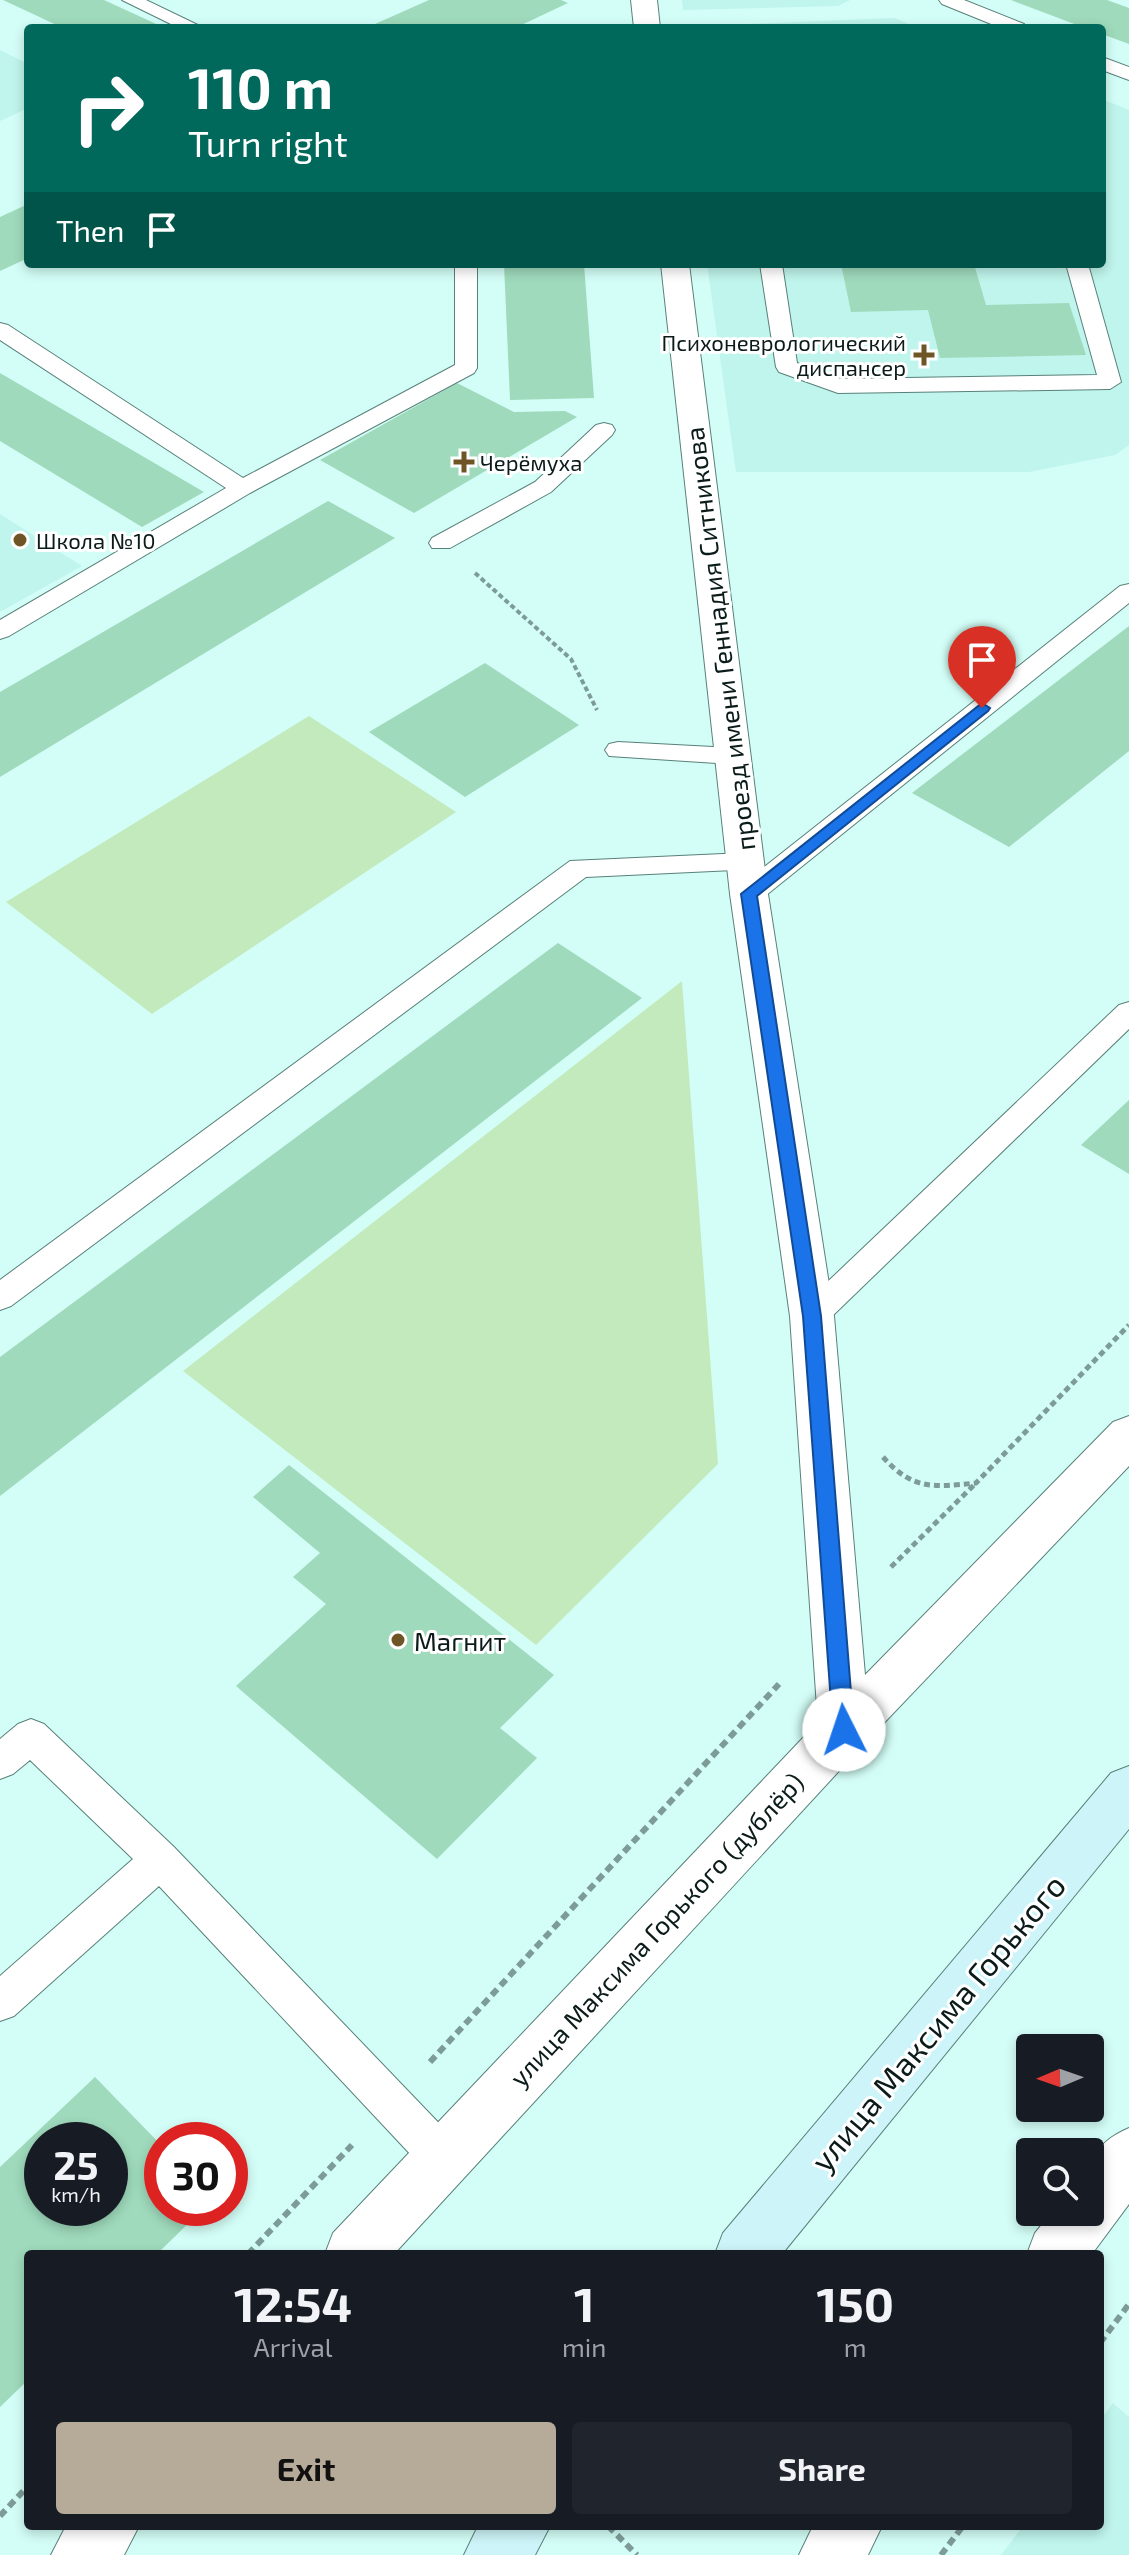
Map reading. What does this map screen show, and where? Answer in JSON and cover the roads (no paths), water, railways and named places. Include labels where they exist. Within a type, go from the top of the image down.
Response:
[{"type":"street","points":[[644,0],[647,24]]},
{"type":"street","name":"проезд имени Геннадия Ситникова","points":[[675,268],[747,878],[812,1316],[844,1730]]},
{"type":"street","name":"улица Максима Горького (дублёр)","points":[[358,2250],[844,1730],[1129,1435]]},
{"type":"street","name":"улица Максима Горького","points":[[747,2250],[1129,1790]]},
{"type":"street","points":[[1104,2190],[1129,2157]]},
{"type":"street","points":[[1059,2250],[1077,2226]]},
{"type":"street","points":[[82,2555],[104,2530]]},
{"type":"street","points":[[495,2555],[516,2530]]},
{"type":"street","points":[[830,2555],[848,2530]]},
{"type":"lane","points":[[131,0],[186,24]]},
{"type":"lane","points":[[948,0],[1007,24]]},
{"type":"lane","points":[[1106,65],[1129,74]]},
{"type":"lane","points":[[0,631],[242,488],[466,368],[466,268]]},
{"type":"lane","points":[[772,268],[787,367],[838,386],[1110,382],[1078,268]]},
{"type":"lane","points":[[0,330],[242,488]]},
{"type":"lane","points":[[441,543],[543,487],[604,430]]},
{"type":"lane","points":[[0,1297],[580,868],[747,878],[1129,591]]},
{"type":"lane","points":[[618,750],[732,756]]},
{"type":"lane","points":[[812,1316],[1129,1012]]},
{"type":"lane","points":[[0,1762],[31,1736],[160,1860],[442,2157]]},
{"type":"lane","points":[[0,2002],[160,1860]]},
{"type":"place","name":"Психоневрологический диспансер","points":[[924,355]]},
{"type":"place","name":"Черёмуха","points":[[464,462]]},
{"type":"place","name":"Школа №10","points":[[20,540]]},
{"type":"place","name":"Магнит","points":[[398,1640]]}]
